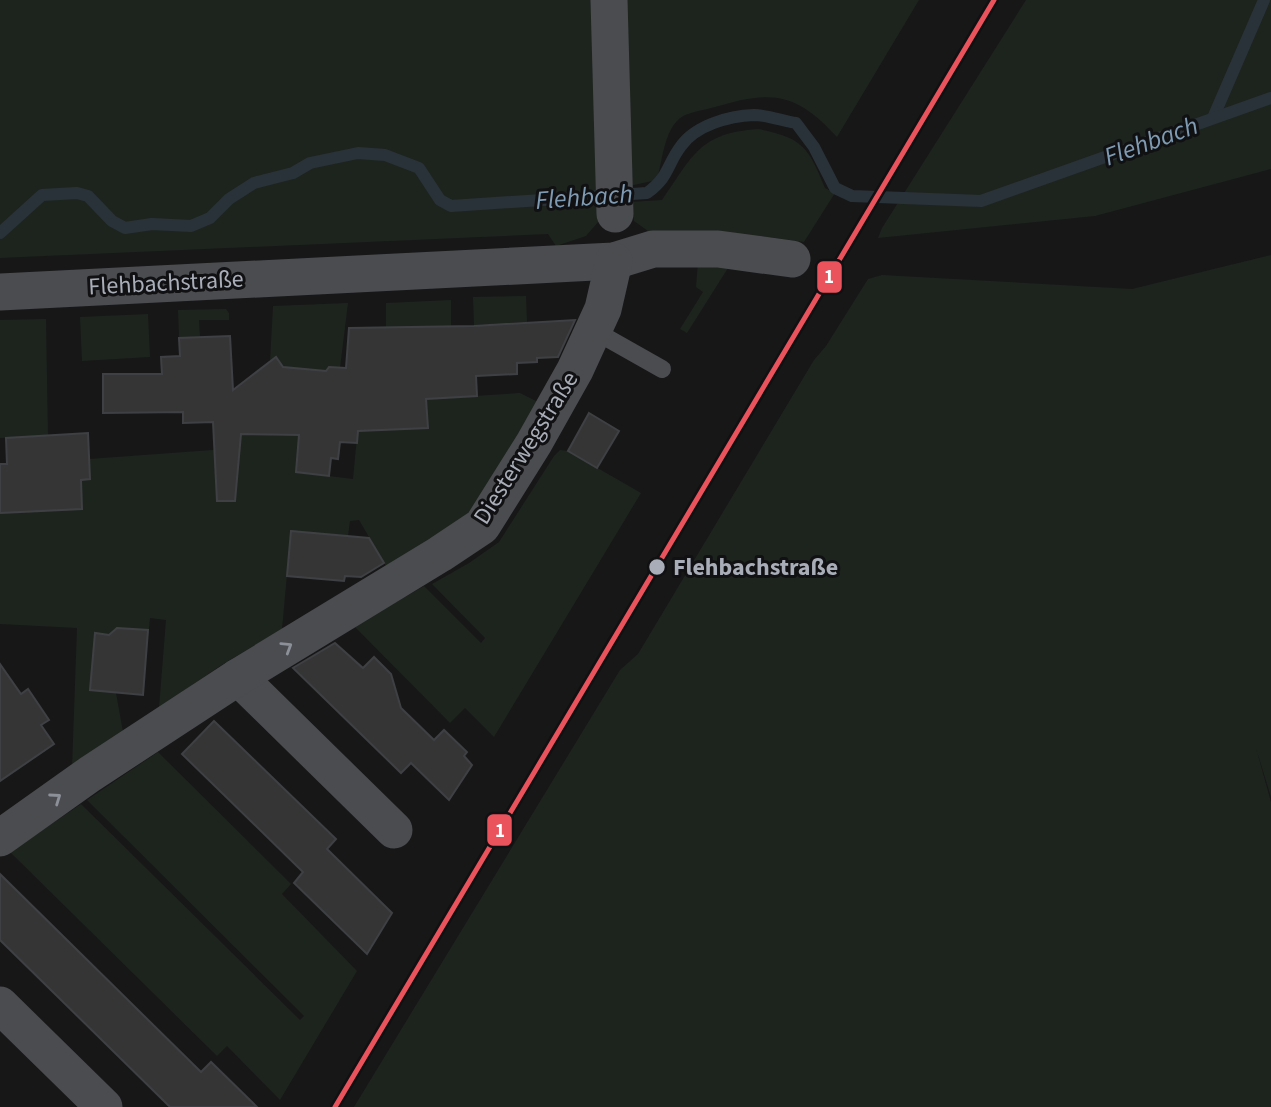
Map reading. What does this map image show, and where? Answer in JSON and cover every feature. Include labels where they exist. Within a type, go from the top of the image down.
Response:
[{"type":"street","points":[[609,0],[615,199]]},
{"type":"street","name":"Flehbachstraße","points":[[0,292],[614,261],[653,249],[718,249],[792,259]]},
{"type":"street","name":"Diesterwegstraße","points":[[0,838],[90,774],[238,677],[482,526],[534,443],[575,370],[603,309],[614,261]]},
{"type":"street","points":[[238,677],[394,830]]},
{"type":"street","points":[[0,1005],[104,1107]]},
{"type":"lane","points":[[593,330],[662,369]]},
{"type":"shaded area","points":[[0,0],[594,0],[599,221],[586,236],[556,246],[548,234],[0,258]]},
{"type":"shaded area","points":[[621,0],[919,0],[837,137],[809,111],[795,103],[768,97],[735,102],[691,113],[679,119],[667,139],[657,180],[629,186]]},
{"type":"shaded area","points":[[1026,0],[1271,0],[1271,169],[1095,216],[878,238]]},
{"type":"shaded area","points":[[758,129],[785,136],[802,146],[814,163],[825,188],[835,193],[804,242],[760,236],[648,231],[634,221],[630,202],[662,200],[690,159],[710,142],[738,131]]},
{"type":"shaded area","points":[[1271,255],[1271,797],[1256,748],[1271,802],[1271,1107],[354,1107],[620,670],[638,654],[814,360],[826,346],[868,279],[882,275],[1132,289]]},
{"type":"shaded area","points":[[698,262],[728,268],[687,333],[680,329],[703,292],[696,287]]},
{"type":"shaded area","points":[[526,296],[527,322],[474,325],[473,297]]},
{"type":"shaded area","points":[[451,300],[451,327],[386,329],[386,303]]},
{"type":"shaded area","points":[[348,303],[340,368],[329,367],[326,371],[283,367],[280,363],[270,362],[273,306]]},
{"type":"shaded area","points":[[226,309],[229,320],[199,320],[200,337],[179,338],[178,310]]},
{"type":"shaded area","points":[[148,314],[150,357],[82,361],[80,317]]},
{"type":"shaded area","points":[[46,319],[48,436],[0,438],[0,320]]},
{"type":"shaded area","points":[[364,363],[391,430],[427,428],[426,399],[520,393],[538,402],[481,497],[467,515],[386,566],[359,520],[350,521],[348,536],[291,531],[282,629],[220,666],[159,708],[166,620],[150,618],[148,638],[131,636],[127,629],[117,628],[113,635],[96,634],[92,690],[116,693],[123,732],[72,768],[77,628],[0,624],[0,513],[82,509],[81,480],[90,479],[89,459],[240,448],[241,434],[299,436],[296,472],[353,479]]},
{"type":"shaded area","points":[[560,450],[568,451],[641,493],[494,737],[465,708],[450,723],[354,626],[424,586],[481,643],[485,638],[432,584],[499,542]]},
{"type":"shaded area","points":[[158,752],[291,884],[282,894],[357,971],[280,1100],[227,1046],[217,1056],[10,852],[81,804],[300,1020],[304,1016],[87,800]]},
{"type":"building","points":[[575,320],[558,357],[517,363],[517,374],[476,376],[477,396],[426,399],[428,428],[358,431],[357,443],[340,442],[338,459],[331,458],[329,476],[296,472],[299,435],[241,434],[235,501],[217,501],[213,422],[183,423],[183,412],[103,413],[103,374],[162,374],[161,357],[180,356],[179,338],[230,336],[233,390],[276,357],[283,367],[326,371],[329,367],[346,368],[349,328],[474,326]]},
{"type":"building","points":[[589,413],[619,431],[597,468],[568,451]]},
{"type":"building","points":[[88,433],[90,479],[81,480],[82,509],[0,513],[0,464],[7,464],[6,438]]},
{"type":"building","points":[[291,531],[369,538],[384,563],[361,577],[345,576],[344,581],[287,576]]},
{"type":"building","points":[[117,628],[148,630],[143,695],[90,690],[95,633],[109,635]]},
{"type":"building","points":[[335,643],[363,668],[374,657],[391,674],[401,708],[434,740],[444,730],[467,752],[464,756],[472,765],[449,800],[411,763],[401,773],[293,668]]},
{"type":"building","points":[[0,664],[21,694],[28,689],[49,720],[41,725],[54,744],[0,781]]},
{"type":"building","points":[[214,721],[336,839],[327,849],[392,913],[367,954],[294,883],[303,872],[182,754]]},
{"type":"building","points":[[0,874],[201,1072],[211,1062],[257,1107],[170,1107],[0,940]]},
{"type":"waterway","points":[[1213,118],[1264,0]]},
{"type":"waterway","name":"Flehbach","points":[[0,233],[42,195],[77,193],[88,196],[112,221],[125,228],[152,224],[191,226],[210,218],[229,199],[254,183],[293,173],[310,163],[358,153],[385,155],[419,168],[440,200],[451,206],[647,193],[664,176],[676,153],[695,132],[734,117],[754,115],[796,123],[814,147],[835,188],[852,196],[981,201],[1271,98]]},
{"type":"transit line","name":"1","points":[[335,1107],[994,0]]},
{"type":"place","name":"Flehbachstraße","points":[[657,567]]}]
